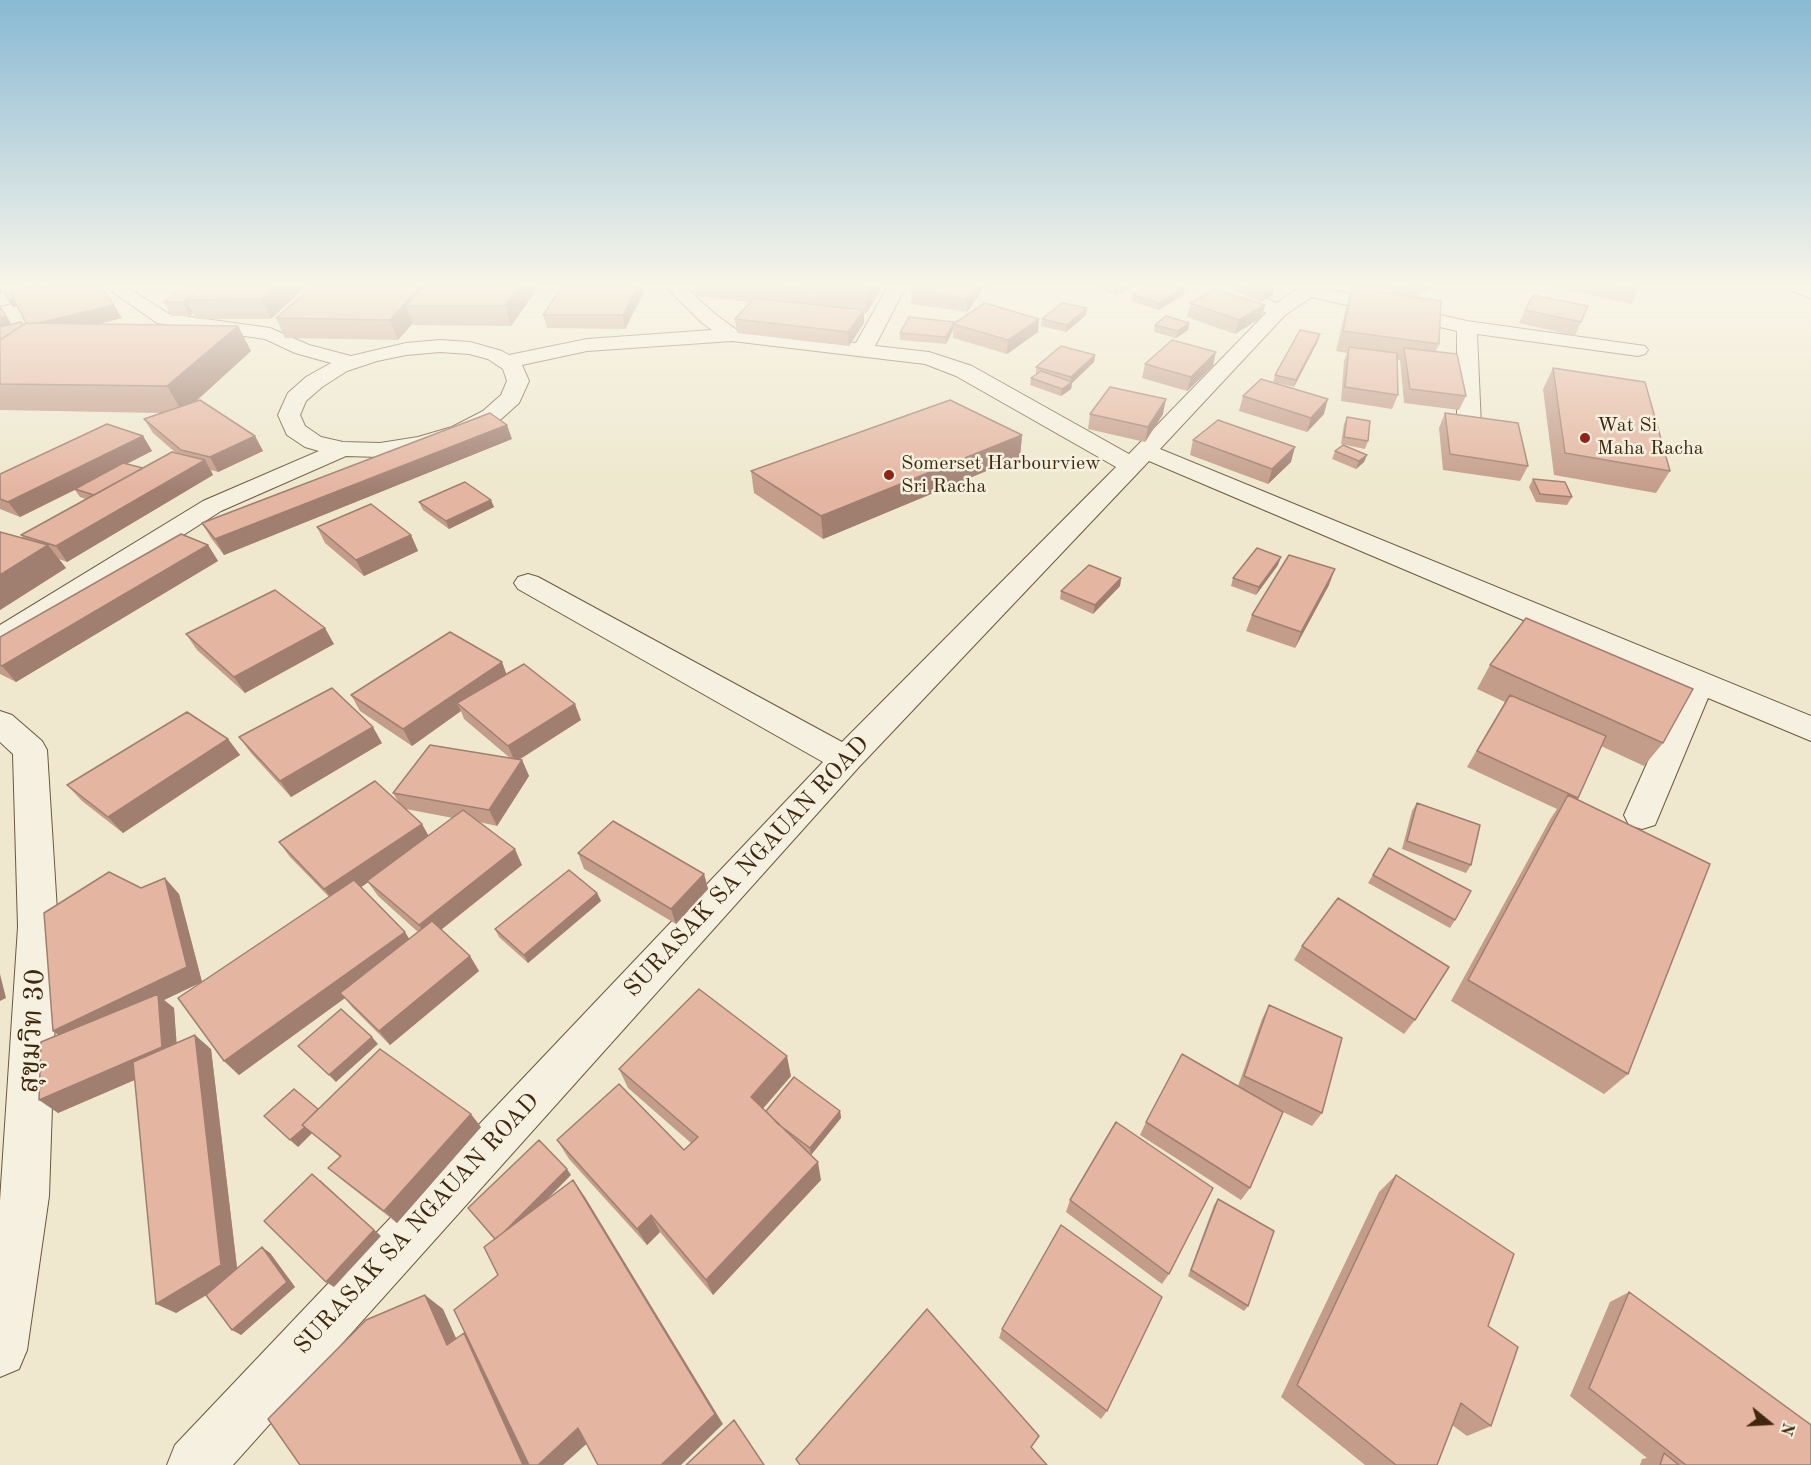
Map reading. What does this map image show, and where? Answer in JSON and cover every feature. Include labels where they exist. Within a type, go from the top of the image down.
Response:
[{"type":"street","points":[[321,354],[352,363]]},
{"type":"street","points":[[385,354],[352,363],[314,382],[296,398],[289,415],[295,430],[313,442],[343,449],[380,450],[422,444],[460,432],[492,416],[511,398],[518,381],[512,366],[493,354]]},
{"type":"street","points":[[506,362],[542,354]]},
{"type":"street","points":[[902,354],[929,358],[964,371],[1138,458],[1699,681],[1811,729]]},
{"type":"street","name":"SURASAK SA NGAUAN ROAD","points":[[195,1465],[846,759],[1237,354]]},
{"type":"street","points":[[1468,354],[1469,426]]},
{"type":"street","points":[[0,638],[212,506],[343,449]]},
{"type":"street","points":[[528,583],[846,759]]},
{"type":"street","points":[[1642,815],[1699,681]]},
{"type":"street","name":"สุขุมวิท 30","points":[[0,723],[30,750],[38,927],[25,1196],[0,1350]]},
{"type":"building","points":[[0,354],[204,354],[167,386],[0,384]]},
{"type":"building","points":[[1051,354],[1095,355],[1071,377],[1036,367]]},
{"type":"building","points":[[1156,354],[1214,354],[1191,377],[1145,364]]},
{"type":"building","points":[[1286,354],[1309,354],[1296,380],[1275,375]]},
{"type":"building","points":[[1348,354],[1397,354],[1398,395],[1345,387]]},
{"type":"building","points":[[1405,354],[1457,354],[1466,396],[1410,389]]},
{"type":"building","points":[[1553,368],[1645,382],[1670,471],[1565,453]]},
{"type":"building","points":[[1041,371],[1072,382],[1062,389],[1031,378]]},
{"type":"building","points":[[1261,379],[1328,399],[1311,418],[1243,396]]},
{"type":"building","points":[[1110,387],[1166,399],[1148,427],[1090,414]]},
{"type":"building","points":[[200,400],[255,436],[210,457],[181,450],[144,419]]},
{"type":"building","points":[[950,400],[1022,435],[821,516],[751,471]]},
{"type":"building","points":[[490,413],[507,425],[215,539],[202,523]]},
{"type":"building","points":[[1445,413],[1518,423],[1528,466],[1450,454]]},
{"type":"building","points":[[1347,417],[1370,421],[1368,441],[1344,437]]},
{"type":"building","points":[[1218,420],[1295,447],[1272,469],[1193,440]]},
{"type":"building","points":[[107,424],[143,436],[8,502],[0,499],[0,474]]},
{"type":"building","points":[[1343,445],[1367,455],[1359,461],[1335,451]]},
{"type":"building","points":[[172,452],[205,460],[56,546],[21,535]]},
{"type":"building","points":[[123,463],[143,468],[94,495],[75,489]]},
{"type":"building","points":[[1533,479],[1565,482],[1572,497],[1540,494]]},
{"type":"building","points":[[465,482],[491,500],[446,521],[419,502]]},
{"type":"building","points":[[371,504],[411,535],[356,560],[317,527]]},
{"type":"building","points":[[0,532],[48,545],[0,575]]},
{"type":"building","points":[[181,534],[208,545],[2,666],[0,665],[0,637]]},
{"type":"building","points":[[1257,548],[1281,557],[1259,587],[1233,578]]},
{"type":"building","points":[[1289,555],[1335,569],[1301,632],[1252,615]]},
{"type":"building","points":[[1089,565],[1121,578],[1095,605],[1061,591]]},
{"type":"building","points":[[275,590],[325,628],[234,677],[186,634]]},
{"type":"building","points":[[1526,618],[1693,689],[1663,743],[1490,665]]},
{"type":"building","points":[[450,632],[502,662],[403,729],[351,695]]},
{"type":"building","points":[[524,664],[575,704],[508,746],[457,703]]},
{"type":"building","points":[[332,688],[373,727],[280,781],[239,737]]},
{"type":"building","points":[[1510,695],[1606,736],[1578,798],[1477,751]]},
{"type":"building","points":[[187,712],[228,739],[108,817],[67,785]]},
{"type":"building","points":[[430,745],[522,760],[489,810],[393,793]]},
{"type":"building","points":[[375,781],[422,824],[324,889],[279,842]]},
{"type":"building","points":[[1568,795],[1710,864],[1628,1074],[1468,980]]},
{"type":"building","points":[[1417,803],[1480,825],[1471,865],[1407,841]]},
{"type":"building","points":[[463,810],[515,849],[419,925],[367,881]]},
{"type":"building","points":[[613,821],[704,874],[671,909],[578,853]]},
{"type":"building","points":[[1389,848],[1471,891],[1455,920],[1373,875]]},
{"type":"building","points":[[569,870],[597,893],[524,955],[495,929]]},
{"type":"building","points":[[109,872],[141,888],[165,878],[187,967],[53,1031],[44,913]]},
{"type":"building","points":[[354,880],[405,932],[224,1061],[178,998]]},
{"type":"building","points":[[1338,898],[1449,967],[1415,1020],[1302,946]]},
{"type":"building","points":[[432,921],[470,956],[379,1031],[340,993]]},
{"type":"building","points":[[699,989],[787,1056],[751,1097],[818,1162],[706,1280],[651,1215],[637,1229],[557,1140],[619,1084],[684,1150],[698,1137],[619,1069]]},
{"type":"building","points":[[158,994],[162,1047],[39,1100],[41,1042]]},
{"type":"building","points":[[1269,1005],[1342,1038],[1322,1113],[1244,1076]]},
{"type":"building","points":[[341,1009],[372,1037],[329,1075],[298,1046]]},
{"type":"building","points":[[195,1035],[221,1265],[156,1304],[133,1062]]},
{"type":"building","points":[[380,1049],[471,1114],[384,1211],[328,1168],[341,1156],[302,1125]]},
{"type":"building","points":[[1182,1054],[1283,1112],[1250,1188],[1146,1122]]},
{"type":"building","points":[[794,1077],[840,1111],[810,1148],[778,1124],[766,1111]]},
{"type":"building","points":[[294,1089],[318,1109],[302,1125],[305,1127],[290,1140],[264,1116]]},
{"type":"building","points":[[1116,1122],[1213,1188],[1169,1274],[1070,1200]]},
{"type":"building","points":[[539,1140],[567,1169],[495,1239],[468,1208]]},
{"type":"building","points":[[312,1174],[374,1230],[326,1282],[264,1221]]},
{"type":"building","points":[[1396,1175],[1514,1254],[1488,1326],[1518,1347],[1491,1426],[1461,1403],[1437,1465],[1396,1465],[1297,1385]]},
{"type":"building","points":[[573,1180],[715,1414],[661,1465],[598,1465],[578,1428],[538,1465],[529,1465],[454,1310],[498,1275],[484,1247]]},
{"type":"building","points":[[1218,1199],[1274,1231],[1248,1306],[1191,1270]]},
{"type":"building","points":[[1061,1225],[1162,1297],[1107,1411],[1002,1329]]},
{"type":"building","points":[[262,1247],[287,1282],[232,1330],[206,1295]]},
{"type":"building","points":[[1629,1292],[1811,1425],[1811,1465],[1686,1465],[1589,1388]]},
{"type":"building","points":[[425,1295],[447,1345],[464,1333],[523,1465],[300,1465],[268,1419],[366,1320]]},
{"type":"building","points":[[927,1309],[1039,1436],[1031,1447],[1047,1465],[800,1465],[796,1459]]},
{"type":"building","points":[[734,1420],[764,1465],[686,1465]]},
{"type":"building","points":[[1664,1453],[1679,1465],[1660,1465]]},
{"type":"place","name":"Wat Si Maha Racha","points":[[1585,438]]},
{"type":"place","name":"Somerset Harbourview Sri Racha","points":[[889,475]]}]
